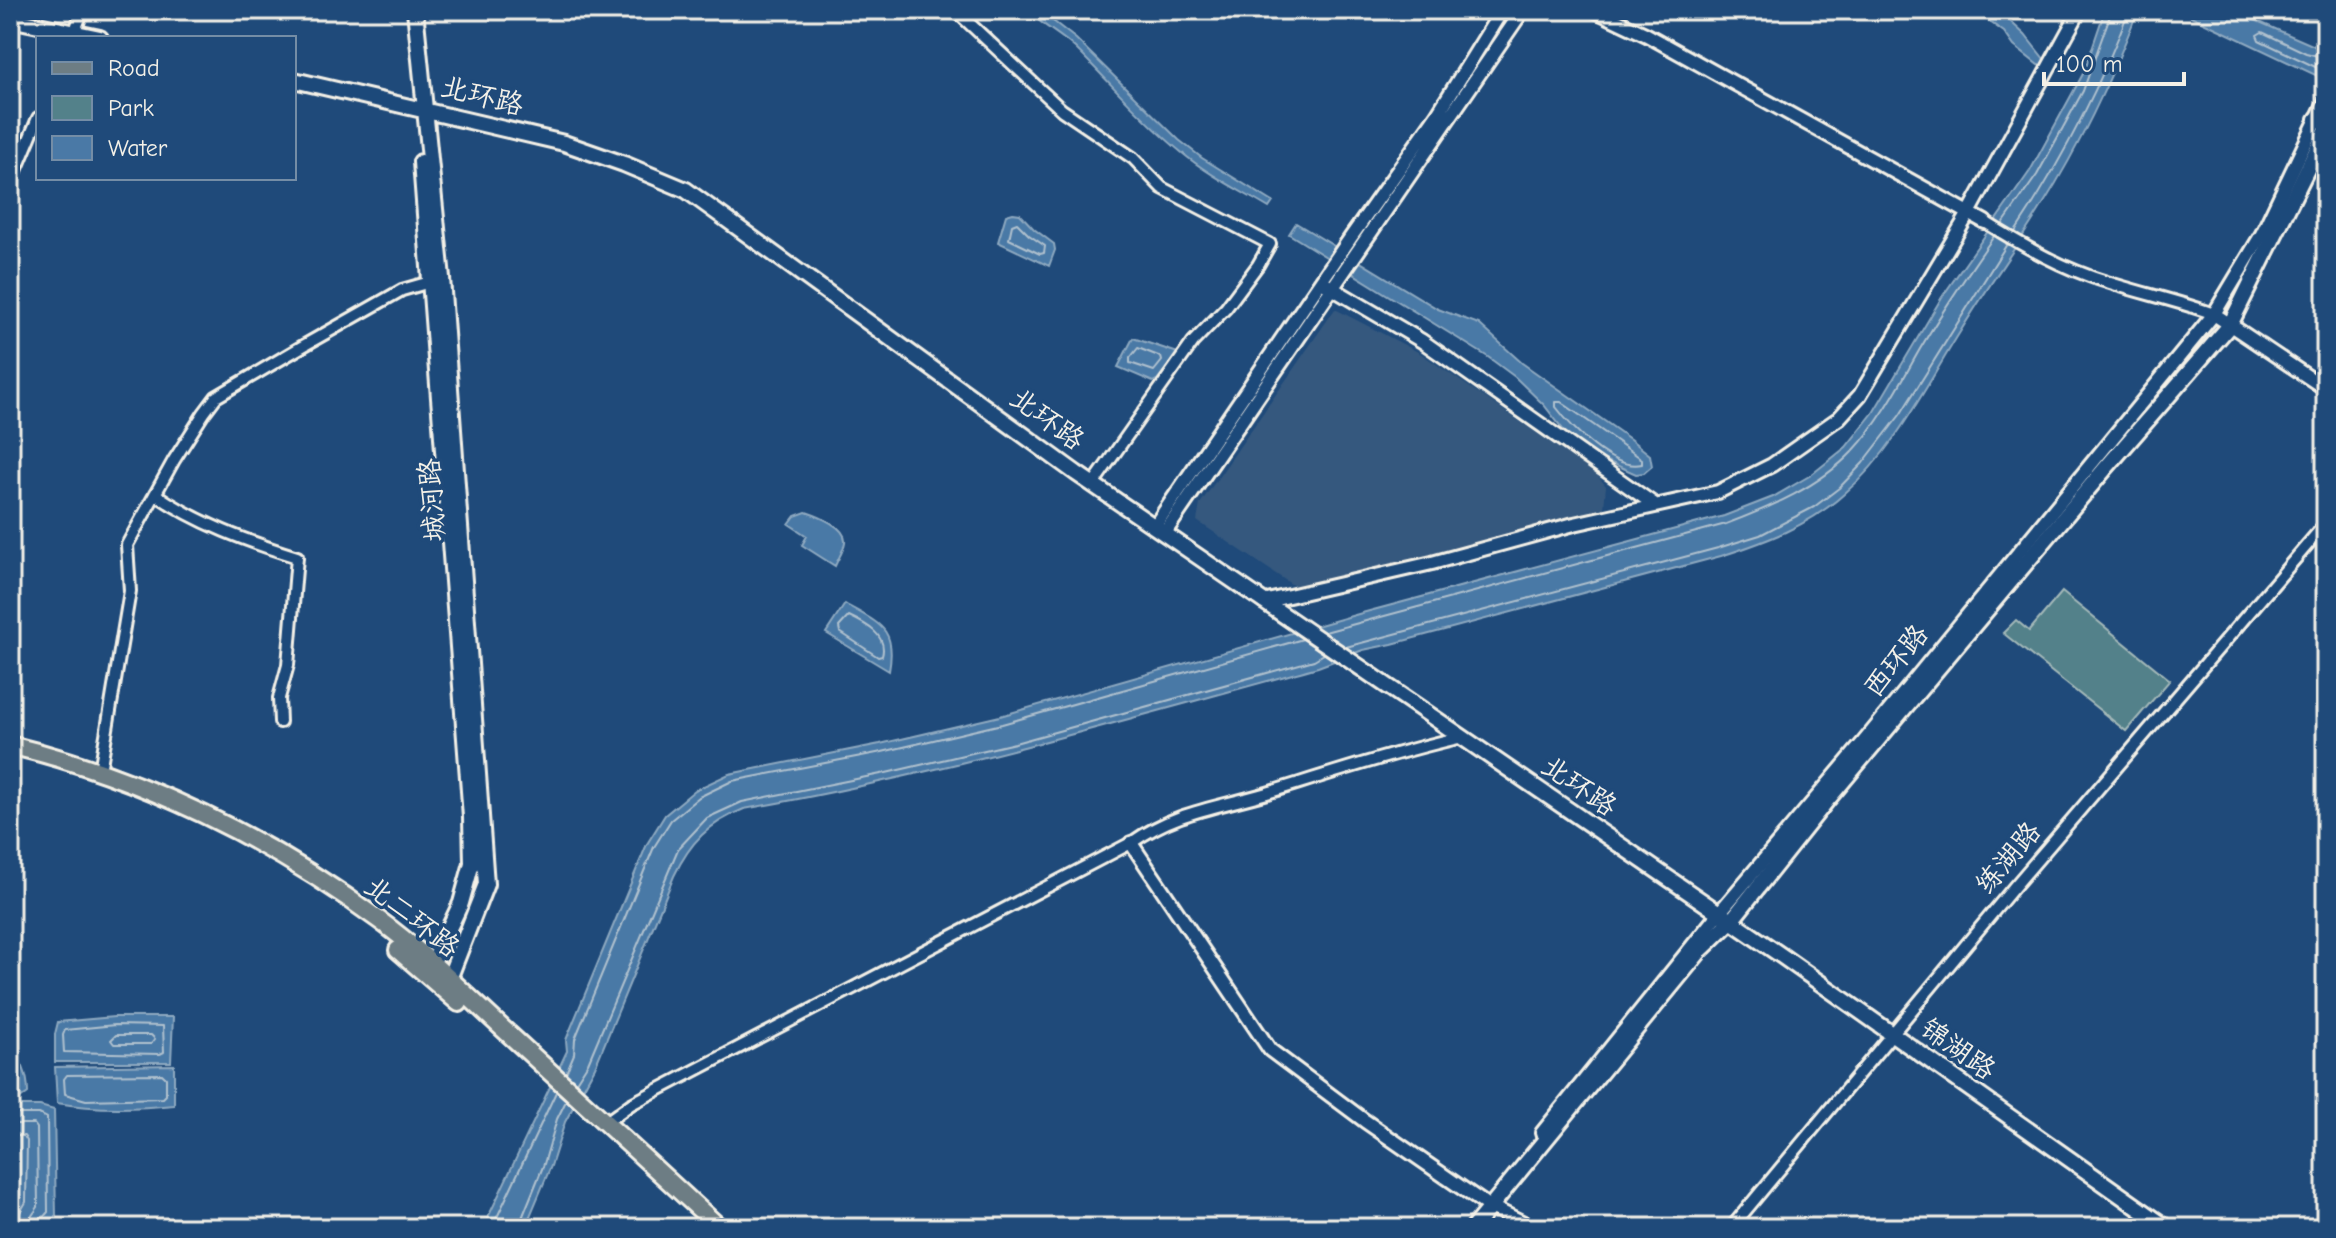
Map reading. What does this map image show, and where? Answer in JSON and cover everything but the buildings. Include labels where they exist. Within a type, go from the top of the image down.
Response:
[{"type":"main road","name":"城河路","points":[[405,10],[420,108]]},
{"type":"main road","name":"城河路","points":[[415,10],[420,108],[486,884],[449,979]]},
{"type":"main road","points":[[10,19],[73,35]]},
{"type":"main road","name":"北环路","points":[[296,80],[564,143],[686,190],[1093,484],[1725,917]]},
{"type":"main road","name":"西环路","points":[[1473,1228],[1725,917],[2230,325],[2323,124]]},
{"type":"main road","name":"城河路","points":[[432,964],[461,903],[472,863],[436,280]]},
{"type":"main road","name":"北二环路","points":[[10,745],[52,755],[140,785],[186,805],[286,860],[379,920],[449,979],[544,1073]]},
{"type":"main road","name":"北二环路","points":[[10,755],[48,765],[181,813],[282,870],[373,929],[544,1073],[720,1228]]},
{"type":"main road","name":"锦湖路","points":[[1725,917],[2167,1228]]},
{"type":"main road","name":"北二环路","points":[[595,1118],[705,1228]]},
{"type":"street","points":[[73,35],[83,10]]},
{"type":"street","points":[[955,10],[1062,110],[1133,158],[1162,188],[1270,244],[1226,308],[1185,352],[1093,484]]},
{"type":"street","points":[[1159,530],[1332,288],[1351,237],[1437,115],[1502,10]]},
{"type":"street","points":[[1159,530],[1320,281],[1363,244],[1523,10]]},
{"type":"street","points":[[1594,10],[1647,35],[1969,213],[2035,253],[2089,276],[2180,301],[2214,314],[2326,389]]},
{"type":"street","points":[[1263,602],[1718,492],[1772,465],[1839,418],[1860,395],[1969,213],[2080,10]]},
{"type":"street","name":"西环路","points":[[1725,917],[1862,744],[2214,314],[2323,124],[2326,100]]},
{"type":"street","points":[[10,185],[36,123]]},
{"type":"street","points":[[100,771],[130,591],[127,545],[174,460],[216,397],[402,290],[436,280]]},
{"type":"street","points":[[1320,281],[1422,341],[1655,505]]},
{"type":"street","points":[[155,494],[207,525],[297,557],[288,665],[279,698],[280,722]]},
{"type":"street","name":"练湖路","points":[[1731,1228],[2014,887],[2326,523]]},
{"type":"street","points":[[595,1118],[631,1104],[1131,843],[1154,826],[1407,750],[1462,737]]},
{"type":"street","points":[[1131,843],[1270,1050],[1365,1121],[1488,1206],[1534,1228]]},
{"type":"street","name":"西环路","points":[[1465,1228],[1488,1206]]},
{"type":"shaded area","points":[[1335,309],[1420,353],[1596,474],[1606,486],[1604,508],[1434,554],[1294,586],[1197,521],[1200,504]]},
{"type":"green space","points":[[2062,592],[2170,680],[2126,731],[2003,633],[2016,620],[2029,631]]},
{"type":"water","points":[[1027,10],[1039,10],[1076,39],[1179,140],[1273,202],[1269,208],[1212,175],[1181,152],[1075,48]]},
{"type":"water","points":[[1973,10],[1998,10],[2025,35],[2044,59],[2042,66],[2014,46],[2004,32]]},
{"type":"water","points":[[2105,10],[2138,10],[2106,86],[2070,159],[1893,439],[1862,477],[1830,505],[1786,532],[1721,556],[1363,650],[1318,667],[1033,745],[889,780],[744,809],[732,815],[702,835],[674,876],[595,1067],[565,1122],[551,1166],[525,1228],[483,1228],[567,1051],[566,1040],[647,844],[665,815],[695,790],[729,774],[1000,716],[1362,613],[1724,516],[1773,497],[1811,475],[1846,447],[1873,413],[1942,297],[2030,171],[2084,72]]},
{"type":"water","points":[[2178,10],[2232,10],[2326,51],[2326,80]]},
{"type":"water","points":[[1020,214],[1054,244],[1049,266],[998,242],[1006,215]]},
{"type":"water","points":[[1296,223],[1438,309],[1479,324],[1522,363],[1650,455],[1652,466],[1644,473],[1636,474],[1589,453],[1569,437],[1544,405],[1515,377],[1488,357],[1289,234]]},
{"type":"water","points":[[1133,338],[1178,353],[1157,380],[1153,382],[1118,367]]},
{"type":"water","points":[[806,512],[831,523],[844,537],[845,542],[835,566],[802,545],[807,536],[789,524],[795,516]]},
{"type":"water","points":[[845,604],[883,628],[890,645],[889,671],[826,633]]},
{"type":"water","points":[[114,1017],[173,1017],[171,1062],[55,1062],[58,1022]]},
{"type":"water","points":[[10,1045],[23,1068],[28,1086],[28,1093],[16,1102],[10,1102]]},
{"type":"water","points":[[174,1065],[174,1105],[115,1108],[57,1103],[55,1067]]},
{"type":"water","points":[[10,1106],[40,1106],[54,1110],[56,1217],[42,1228],[10,1228]]}]
